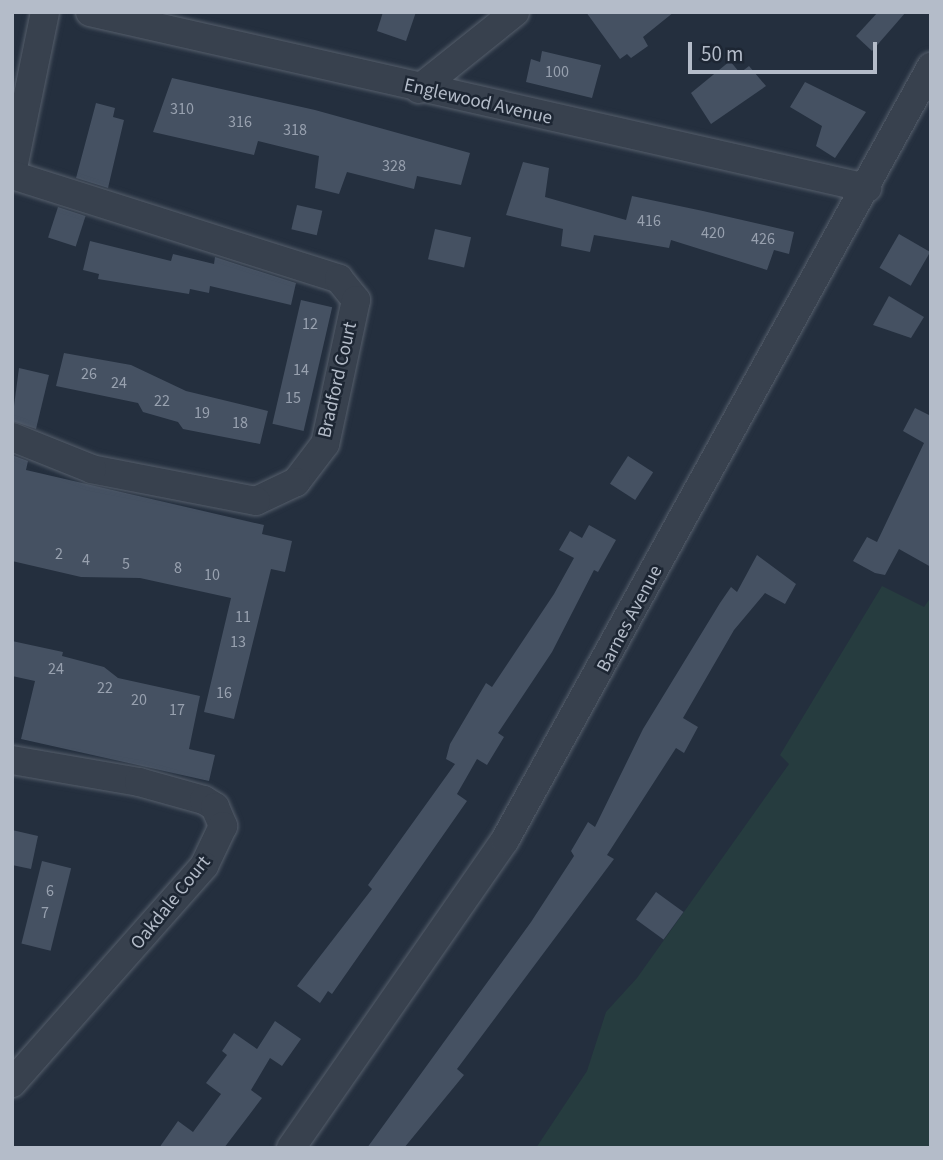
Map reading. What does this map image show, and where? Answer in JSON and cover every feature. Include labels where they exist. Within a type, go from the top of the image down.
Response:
[{"type":"street","points":[[12,174],[46,12]]},
{"type":"street","name":"Englewood Avenue","points":[[90,12],[419,89],[867,188]]},
{"type":"street","points":[[419,89],[515,12]]},
{"type":"street","name":"Barnes Avenue","points":[[291,1148],[505,840],[867,188],[931,67]]},
{"type":"street","name":"Bradford Court","points":[[12,174],[339,279],[356,300],[325,443],[296,482],[256,501],[92,469],[12,437]]},
{"type":"street","name":"Oakdale Court","points":[[12,760],[139,782],[204,800],[215,807],[223,826],[204,866],[12,1083]]},
{"type":"green space","points":[[882,586],[924,607],[931,597],[931,1148],[536,1148],[587,1071],[606,1012],[637,978],[789,764],[780,755]]},
{"type":"building","points":[[383,12],[416,12],[406,41],[377,31]]},
{"type":"building","points":[[586,12],[674,12],[643,37],[648,46],[631,58],[627,54],[620,59]]},
{"type":"building","points":[[878,12],[906,12],[872,51],[856,36]]},
{"type":"building","points":[[542,51],[601,65],[592,98],[526,82],[531,59],[540,62]]},
{"type":"building","points":[[730,61],[740,73],[749,66],[766,86],[711,124],[691,93]]},
{"type":"building","points":[[172,78],[315,110],[470,153],[461,185],[417,176],[414,189],[347,172],[339,194],[315,188],[319,156],[258,141],[254,155],[153,132]]},
{"type":"building","points":[[805,82],[866,112],[835,158],[816,146],[822,126],[790,107]]},
{"type":"building","points":[[96,103],[115,108],[113,117],[124,120],[108,188],[76,178]]},
{"type":"building","points":[[523,162],[549,168],[545,197],[626,220],[632,196],[794,232],[789,254],[774,250],[767,270],[671,240],[669,248],[594,235],[590,252],[561,246],[563,229],[506,215]]},
{"type":"building","points":[[297,205],[322,211],[317,235],[291,229]]},
{"type":"building","points":[[58,207],[86,216],[76,246],[48,237]]},
{"type":"building","points":[[435,229],[471,237],[464,268],[428,259]]},
{"type":"building","points":[[899,234],[930,252],[911,286],[880,268]]},
{"type":"building","points":[[90,241],[171,261],[173,254],[214,264],[215,257],[296,283],[291,305],[210,286],[209,293],[190,289],[189,294],[98,279],[99,274],[83,270]]},
{"type":"building","points":[[889,296],[924,317],[911,338],[873,325]]},
{"type":"building","points":[[301,300],[332,307],[304,431],[272,424]]},
{"type":"building","points":[[64,353],[131,365],[186,391],[268,411],[260,444],[183,429],[178,422],[143,412],[138,403],[56,386]]},
{"type":"building","points":[[19,368],[49,375],[36,429],[12,421]]},
{"type":"building","points":[[915,408],[931,416],[931,567],[899,549],[885,575],[875,573],[853,561],[867,537],[877,542],[924,443],[903,431]]},
{"type":"building","points":[[12,455],[28,461],[26,470],[264,525],[262,534],[292,541],[285,572],[271,569],[234,719],[204,712],[231,598],[140,578],[81,577],[12,561]]},
{"type":"building","points":[[628,456],[653,472],[635,500],[610,484]]},
{"type":"building","points":[[589,525],[616,540],[598,572],[594,570],[552,652],[498,733],[504,737],[487,765],[477,759],[457,794],[467,801],[332,994],[328,991],[320,1003],[297,986],[372,889],[368,885],[455,764],[446,759],[450,744],[486,683],[492,687],[554,594],[574,558],[559,550],[570,531],[582,538]]},
{"type":"building","points":[[757,555],[796,584],[785,604],[765,593],[734,630],[683,718],[698,727],[684,753],[676,748],[607,855],[614,859],[457,1069],[464,1075],[404,1148],[367,1148],[531,922],[574,856],[571,851],[588,822],[595,827],[643,729],[720,603],[731,587],[737,592]]},
{"type":"building","points":[[12,641],[63,652],[62,656],[104,667],[118,678],[200,696],[189,749],[215,755],[209,781],[21,739],[35,681],[12,676]]},
{"type":"building","points":[[12,830],[38,836],[31,869],[12,865]]},
{"type":"building","points":[[42,861],[71,868],[51,951],[21,943]]},
{"type":"building","points":[[656,892],[684,912],[664,939],[636,920]]},
{"type":"building","points":[[275,1021],[301,1039],[282,1066],[270,1058],[251,1090],[262,1098],[224,1148],[159,1148],[178,1121],[193,1132],[221,1094],[206,1083],[227,1055],[222,1051],[234,1033],[257,1049]]}]
